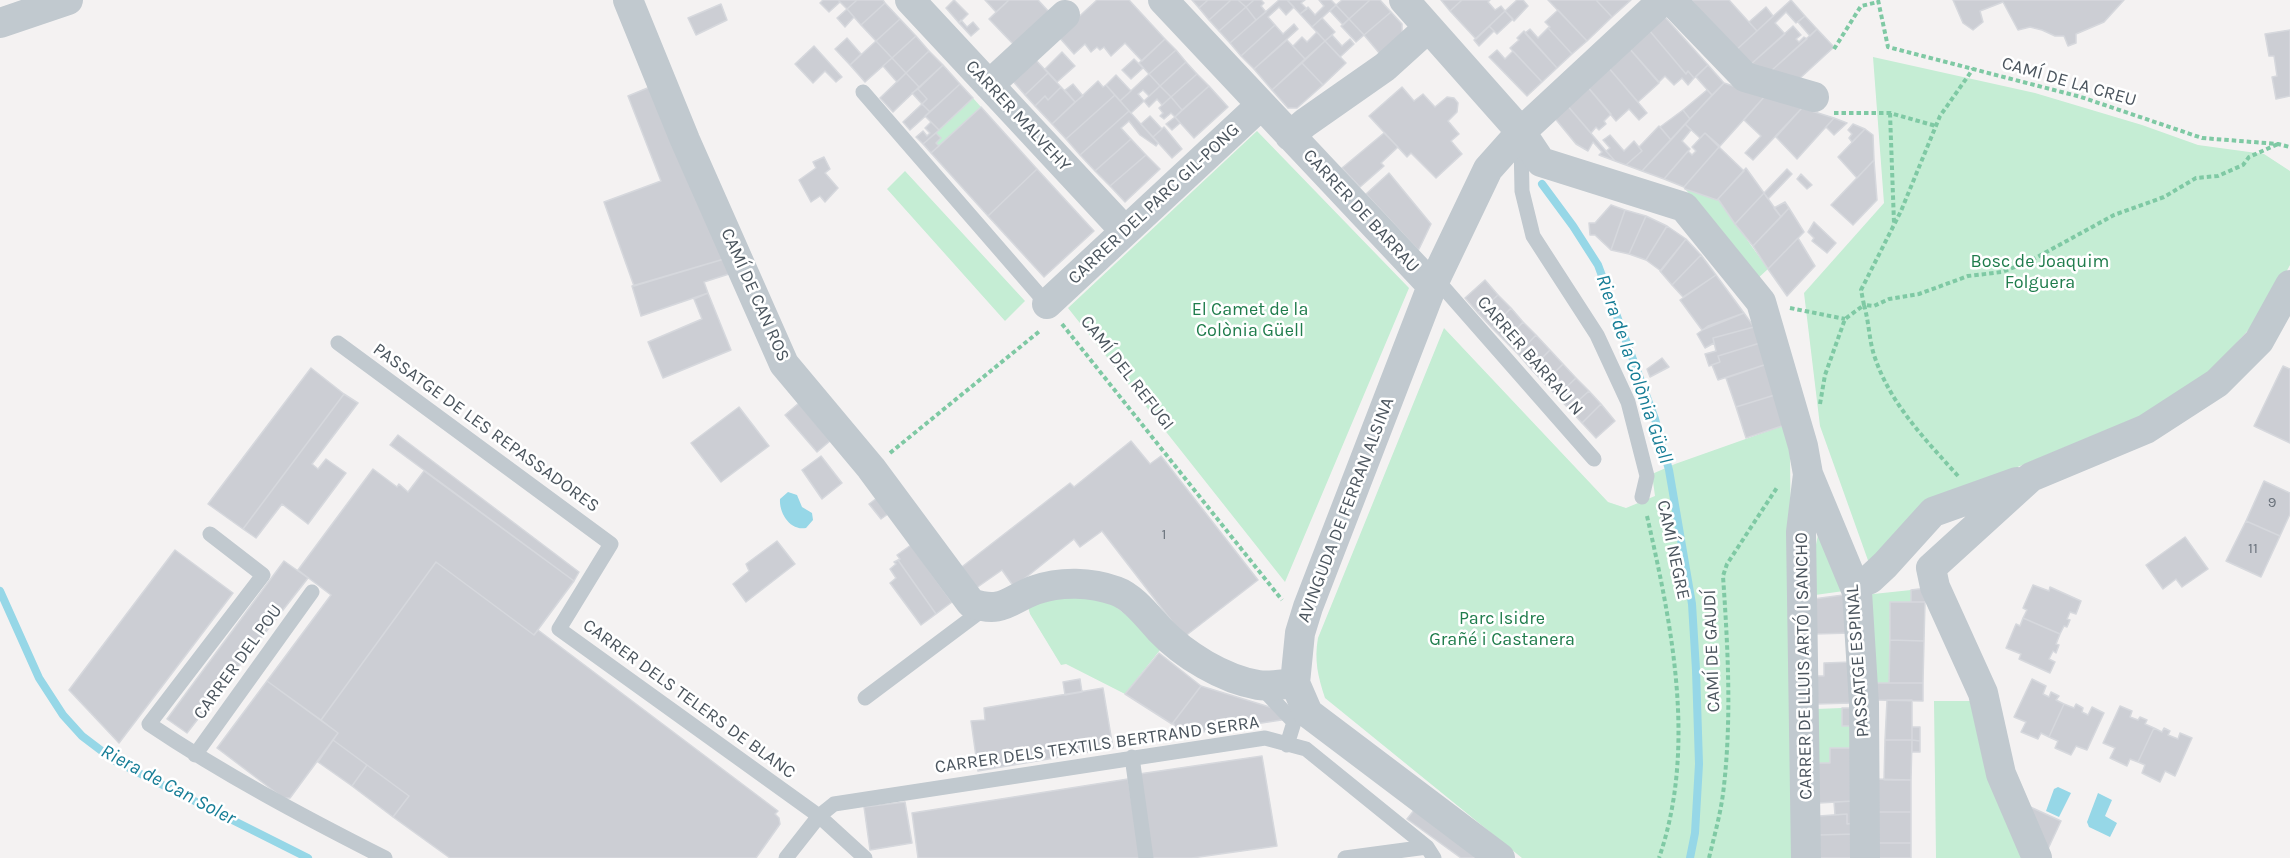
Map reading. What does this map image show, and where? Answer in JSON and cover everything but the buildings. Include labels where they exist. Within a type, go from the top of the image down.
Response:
[{"type":"street","points":[[0,23],[68,0]]},
{"type":"street","name":"CAMÍ DE CAN ROS","points":[[628,0],[685,140],[784,364],[871,468],[971,603],[985,608]]},
{"type":"street","name":"CARRER DE BARRAU","points":[[1163,0],[1290,136],[1434,282]]},
{"type":"street","points":[[1404,0],[1521,132],[1541,162],[1684,207],[1761,302],[1803,446],[1795,476]]},
{"type":"street","name":"AVINGUDA DE FERRAN ALSINA","points":[[1500,858],[1308,713],[1295,683],[1300,633],[1434,282],[1488,170],[1521,132],[1663,0]]},
{"type":"street","points":[[1671,0],[1745,77],[1819,105]]},
{"type":"street","name":"CARRER MALVEHY","points":[[924,5],[989,84],[1125,231]]},
{"type":"street","points":[[989,84],[1065,15]]},
{"type":"street","name":"CARRER DE BARRAU","points":[[1290,136],[1385,67],[1428,28]]},
{"type":"street","name":"CARRER DEL PARC GIL-PONG","points":[[1052,311],[1125,231],[1261,105]]},
{"type":"street","points":[[1856,584],[1870,579],[1933,512],[2031,477],[2146,429],[2217,383],[2259,340],[2290,285]]},
{"type":"street","name":"PASSATGE ESPINAL","points":[[1795,476],[1856,584],[1864,704],[1865,858]]},
{"type":"street","name":"CARRER DE LLUIS ARTÓ I SANCHO","points":[[1795,476],[1801,532],[1806,858]]},
{"type":"street","points":[[2031,477],[1931,568],[1935,587],[1983,693],[2001,774],[2037,858]]},
{"type":"street","points":[[985,608],[997,608],[1035,590],[1059,584],[1093,585],[1119,592],[1137,606],[1178,648],[1233,678],[1260,686],[1295,683]]},
{"type":"lane","points":[[863,92],[1052,311]]},
{"type":"lane","name":"CAMÍ NEGRE","points":[[1521,132],[1522,191],[1533,236],[1597,335],[1628,402],[1647,476],[1642,497]]},
{"type":"lane","name":"CARRER BARRAU N","points":[[1434,282],[1594,459]]},
{"type":"lane","name":"PASSATGE DE LES REPASSADORES","points":[[338,343],[611,544]]},
{"type":"lane","points":[[210,534],[263,576],[149,724],[195,755],[290,810],[385,858]]},
{"type":"lane","name":"CARRER DELS TELERS DE BLANC","points":[[611,544],[560,629],[819,816]]},
{"type":"lane","name":"CARRER DEL POU","points":[[195,755],[312,592]]},
{"type":"lane","points":[[866,698],[985,608]]},
{"type":"lane","points":[[1260,686],[1294,722],[1287,745]]},
{"type":"lane","name":"CARRER DELS TEXTILS BERTRAND SERRA","points":[[786,858],[819,816],[834,804],[1264,738],[1306,749],[1430,852]]},
{"type":"lane","points":[[1132,757],[1146,858]]},
{"type":"lane","points":[[819,816],[865,858]]},
{"type":"lane","points":[[1345,858],[1430,852]]},
{"type":"path","points":[[1834,49],[1861,6],[1878,1]]},
{"type":"path","name":"CAMÍ DE LA CREU","points":[[1878,1],[1888,47],[2081,97],[2202,138],[2290,147]]},
{"type":"path","points":[[1973,69],[1940,116],[1894,226],[1861,290],[1874,354],[1904,415],[1977,496]]},
{"type":"path","points":[[1819,105],[1890,113],[1936,126]]},
{"type":"path","points":[[1890,113],[1894,226]]},
{"type":"path","points":[[1820,406],[1825,375],[1845,319],[1864,305],[1874,306],[1889,299],[1919,294],[1968,276],[2002,272],[2084,233],[2114,215],[2164,197],[2196,178],[2218,176],[2243,165],[2249,157],[2278,144]]},
{"type":"path","points":[[1761,302],[1845,319]]},
{"type":"path","points":[[871,468],[1052,311]]},
{"type":"path","name":"CAMÍ DEL REFUGI","points":[[1052,311],[1291,611],[1300,633]]},
{"type":"path","name":"CAMÍ DE GAUDÍ","points":[[1709,858],[1723,794],[1728,712],[1727,630],[1723,576],[1727,564],[1795,476]]},
{"type":"path","name":"CAMÍ NEGRE","points":[[1642,497],[1662,582],[1673,659],[1678,729],[1677,781],[1659,858]]},
{"type":"green space","name":"Bosc de Joaquim Folguera","points":[[1873,57],[2035,93],[2142,125],[2198,145],[2264,154],[2290,171],[2290,265],[2264,313],[2194,389],[2169,404],[1924,506],[1870,566],[1820,426],[1804,293],[1884,203]]},
{"type":"green space","points":[[973,98],[981,107],[939,146],[936,143],[941,138],[936,133]]},
{"type":"green space","name":"El Camet de la Colònia Güell","points":[[1257,131],[1409,288],[1285,582],[1068,308]]},
{"type":"green space","points":[[905,171],[1025,301],[1005,321],[887,189]]},
{"type":"green space","points":[[1685,189],[1718,199],[1768,269],[1756,280],[1706,212]]},
{"type":"green space","name":"Parc Isidre Grañé i Castanera","points":[[1444,328],[1608,502],[1626,508],[1655,496],[1652,474],[1788,424],[1794,858],[1522,858],[1325,698],[1317,668],[1318,638]]},
{"type":"green space","points":[[1818,535],[1851,590],[1808,596],[1807,587]]},
{"type":"green space","points":[[1911,590],[1911,602],[1890,602],[1889,683],[1874,683],[1864,595]]},
{"type":"green space","points":[[1089,595],[1111,603],[1164,645],[1125,694],[1066,664],[1061,665],[1028,607],[1059,597]]},
{"type":"green space","points":[[1934,701],[1978,701],[2031,858],[1936,858]]},
{"type":"green space","points":[[1842,708],[1842,725],[1853,726],[1854,748],[1830,748],[1830,763],[1817,763],[1816,709]]},
{"type":"water","points":[[788,492],[797,495],[802,507],[812,513],[813,520],[806,528],[790,524],[781,510],[780,499]]},
{"type":"water","points":[[2058,787],[2071,793],[2059,817],[2046,811],[2054,789]]},
{"type":"water","points":[[2098,793],[2112,800],[2105,816],[2117,823],[2110,837],[2089,827],[2087,822]]},
{"type":"waterway","name":"Riera de la Colònia Güell","points":[[1542,184],[1598,265],[1655,419],[1669,470],[1692,604],[1696,670],[1699,764],[1695,833],[1690,858]]},
{"type":"waterway","name":"Riera de Can Soler","points":[[0,591],[39,678],[63,715],[82,736],[115,761],[308,858]]}]
